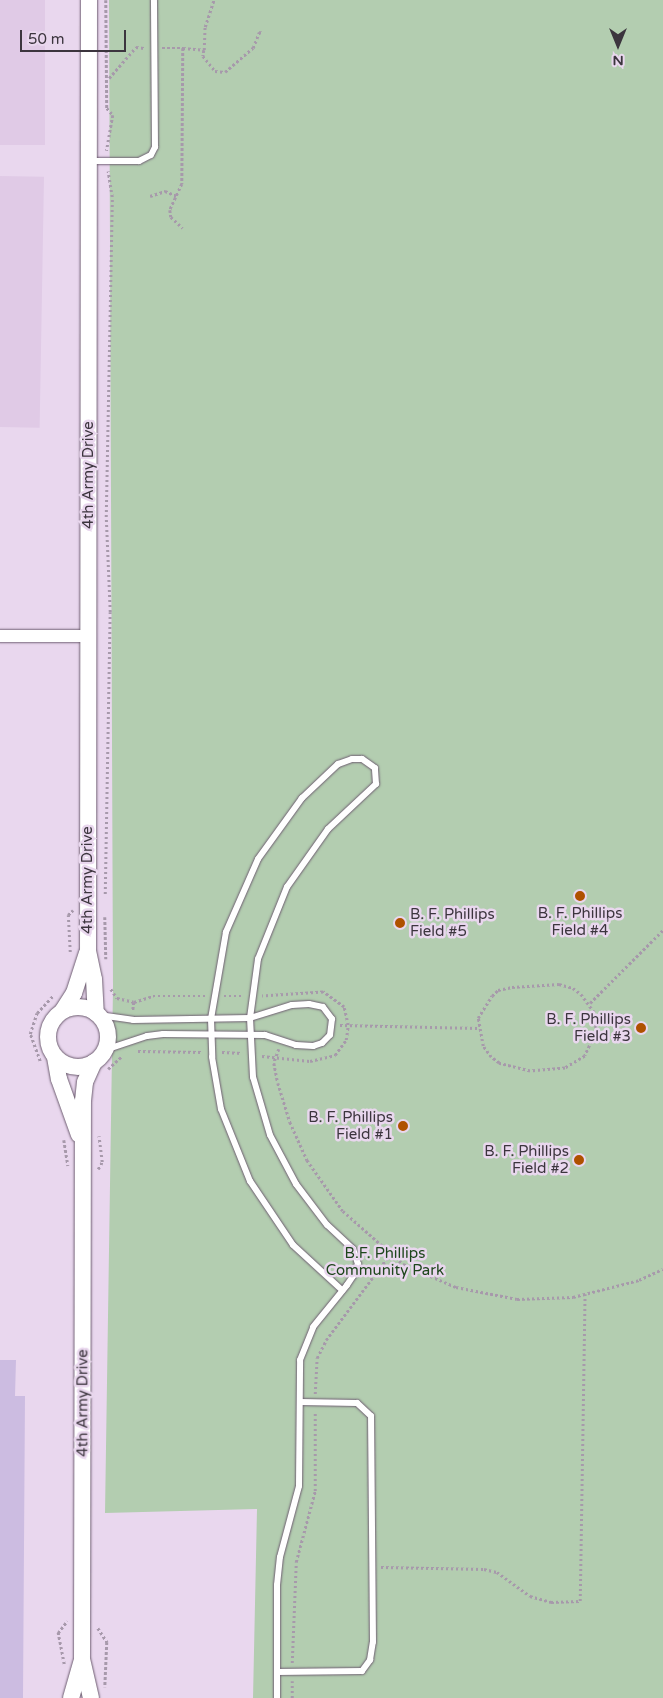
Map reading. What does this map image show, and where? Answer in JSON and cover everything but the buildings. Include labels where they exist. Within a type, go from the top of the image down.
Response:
[{"type":"street","name":"4th Army Drive","points":[[71,1698],[82,1660],[84,1093],[94,1062],[105,1050],[108,1032],[98,1014],[94,979],[88,951],[89,0]]},
{"type":"street","points":[[0,636],[89,636]]},
{"type":"street","name":"4th Army Drive","points":[[83,1146],[59,1079],[48,1060],[50,1049],[48,1031],[56,1015],[64,1010],[74,993],[88,951]]},
{"type":"street","points":[[64,1010],[86,1007],[98,1014]]},
{"type":"street","points":[[48,1060],[77,1067],[94,1062]]},
{"type":"street","name":"4th Army Drive","points":[[82,1660],[98,1696]]},
{"type":"lane","points":[[89,161],[139,161],[151,154],[155,147],[154,0]]},
{"type":"lane","points":[[277,1698],[277,1585],[280,1557],[299,1486],[300,1360],[305,1340],[342,1290],[357,1268],[356,1253],[315,1211],[279,1154],[255,1088],[250,1018],[258,959],[287,887],[328,829],[376,784],[375,768],[362,759],[338,764],[319,780],[286,817],[258,859],[226,932],[211,1019],[211,1034],[221,1109],[250,1181],[293,1245],[342,1290]]},
{"type":"lane","points":[[98,1014],[133,1020],[250,1018],[292,1005],[315,1004],[327,1010],[333,1024],[330,1035],[318,1045],[301,1046],[269,1036],[211,1034],[147,1036],[105,1050]]},
{"type":"lane","points":[[277,1672],[362,1671],[370,1660],[373,1642],[371,1416],[357,1403],[300,1402]]},
{"type":"path","points":[[105,818],[107,669],[110,612],[106,517],[112,197],[108,186],[107,140],[113,116],[107,108],[106,0]]},
{"type":"path","points":[[214,0],[205,26],[204,56],[215,72],[226,72],[253,48],[259,32],[264,33]]},
{"type":"path","points":[[108,78],[136,47],[204,50]]},
{"type":"path","points":[[183,48],[182,184],[170,210],[171,217],[183,228]]},
{"type":"path","points":[[150,196],[165,191],[176,196]]},
{"type":"path","points":[[68,915],[70,957]]},
{"type":"path","points":[[590,1003],[663,930]]},
{"type":"path","points":[[559,984],[573,988],[590,1003],[596,1015],[593,1044],[585,1056],[565,1068],[530,1071],[500,1063],[483,1046],[478,1028],[483,1006],[498,990],[512,987],[559,984]]},
{"type":"path","points":[[48,1060],[30,1034],[37,1013],[56,992]]},
{"type":"path","points":[[333,1024],[478,1028]]},
{"type":"path","points":[[282,1041],[274,1063],[283,1103],[300,1146],[339,1206],[390,1254],[429,1277],[496,1296],[541,1299],[585,1294],[639,1280],[663,1269]]},
{"type":"path","points":[[63,1132],[66,1163]]},
{"type":"path","points":[[292,1698],[296,1562],[315,1491],[317,1358],[326,1340],[390,1254]]},
{"type":"path","points":[[373,1567],[484,1569],[496,1572],[530,1596],[551,1602],[580,1602],[585,1294]]},
{"type":"path","points":[[58,1633],[65,1672]]},
{"type":"path","points":[[98,1696],[107,1642]]},
{"type":"shaded area","points":[[0,0],[45,0],[45,145],[0,145]]},
{"type":"shaded area","points":[[0,176],[44,177],[40,428],[0,427]]},
{"type":"green space","name":"B.F. Phillips Community Park","points":[[109,0],[663,0],[663,1698],[253,1698],[257,1509],[105,1513],[113,988]]},
{"type":"place","name":"B. F. Phillips Field #4","points":[[580,896]]},
{"type":"place","name":"B. F. Phillips Field #5","points":[[400,923]]},
{"type":"place","name":"B. F. Phillips Field #3","points":[[641,1028]]},
{"type":"place","name":"B. F. Phillips Field #1","points":[[403,1126]]},
{"type":"place","name":"B. F. Phillips Field #2","points":[[579,1160]]}]
